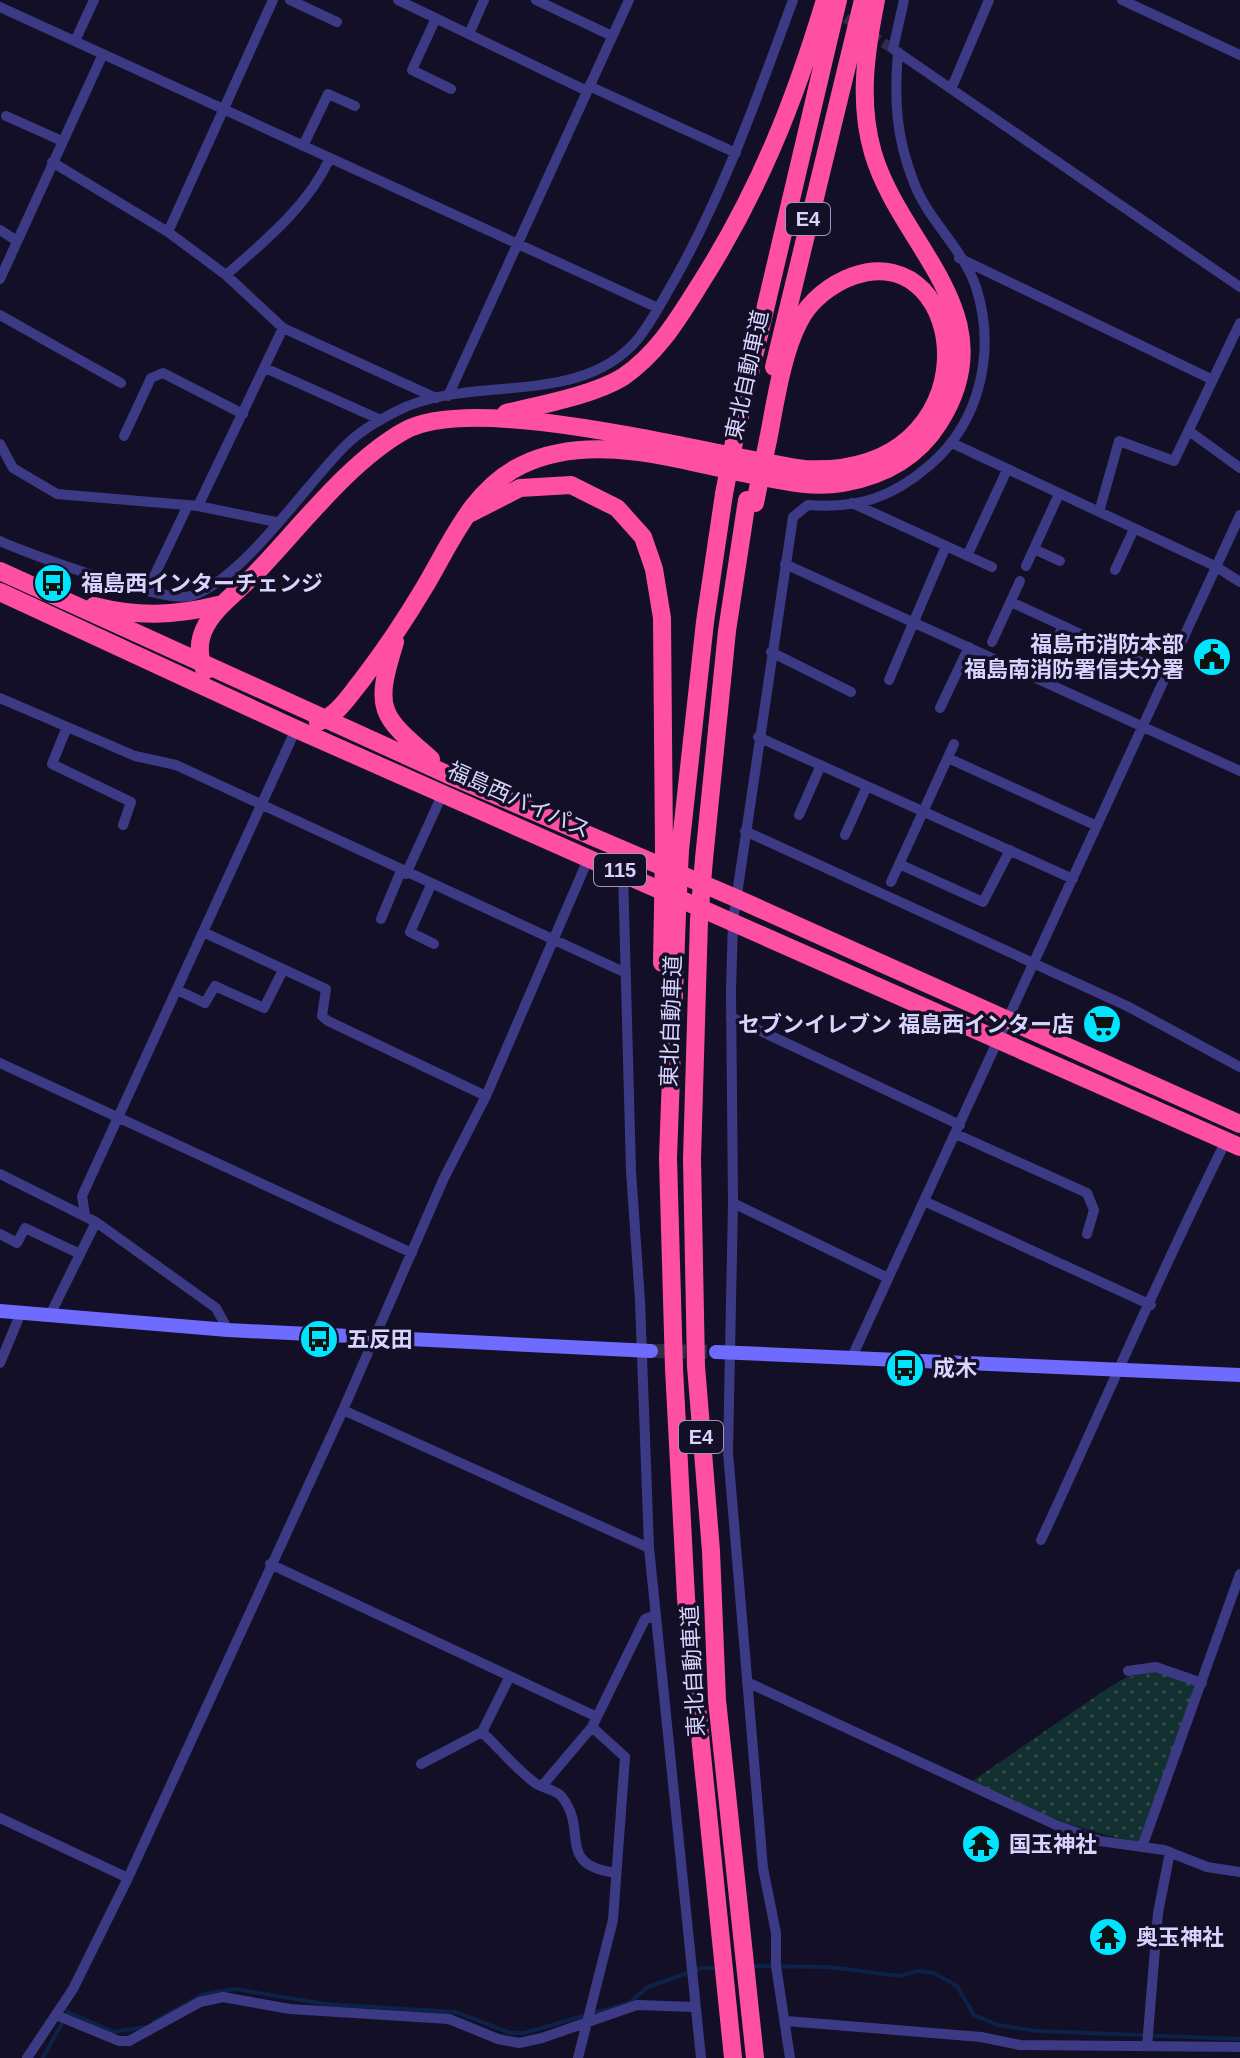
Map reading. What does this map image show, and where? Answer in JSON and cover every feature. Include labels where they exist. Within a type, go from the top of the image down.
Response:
[{"type":"highway","points":[[488,417],[620,378],[668,336],[737,227],[754,193],[794,97],[825,0]]},
{"type":"highway","name":"東北自動車道","points":[[733,2058],[686,1598],[668,1158],[672,850],[735,437],[838,0]]},
{"type":"highway","name":"東北自動車道","points":[[755,2058],[717,1700],[711,1551],[696,1366],[692,1144],[699,920],[727,631],[787,305],[863,0]]},
{"type":"highway","points":[[296,729],[329,718],[360,683],[401,625],[480,495],[505,475],[533,460],[565,450],[610,449],[776,480],[824,485],[865,479],[889,470],[929,439],[951,401],[959,378],[961,331],[945,284],[890,195],[872,150],[864,74],[876,0]]},
{"type":"highway","points":[[49,595],[113,611],[153,616],[172,616],[218,605],[246,583],[383,445],[422,424],[463,416],[535,421],[804,469],[857,468],[901,445],[925,421],[941,391],[947,362],[945,333],[941,318],[922,290],[895,275],[873,272],[836,284],[812,304],[798,324],[762,440]]},
{"type":"highway","points":[[468,514],[520,488],[571,485],[617,508],[643,537],[654,569],[662,618],[672,850]]},
{"type":"highway","name":"福島西バイパス","points":[[0,571],[329,718],[447,784],[589,857],[1233,1144]]},
{"type":"highway","name":"福島西バイパス","points":[[0,592],[296,729],[447,784],[738,899],[1240,1124]]},
{"type":"highway","points":[[213,690],[200,662],[201,639],[218,605]]},
{"type":"highway","points":[[401,625],[384,679],[382,704],[400,733],[447,784]]},
{"type":"street","points":[[75,41],[94,0]]},
{"type":"street","points":[[168,232],[273,0]]},
{"type":"street","points":[[290,0],[337,22]]},
{"type":"street","points":[[398,0],[736,153]]},
{"type":"street","points":[[469,34],[484,0]]},
{"type":"street","points":[[536,0],[612,36]]},
{"type":"street","points":[[448,396],[629,0]]},
{"type":"street","points":[[0,541],[76,569],[180,597],[204,589],[228,573],[349,442],[401,409],[436,398],[557,381],[595,370],[615,360],[636,341],[701,235],[736,153],[793,0]]},
{"type":"street","points":[[904,0],[893,49],[1240,287]]},
{"type":"street","points":[[952,87],[989,0]]},
{"type":"street","points":[[1122,0],[1240,55]]},
{"type":"street","points":[[0,7],[658,308]]},
{"type":"street","points":[[436,18],[412,70],[451,89]]},
{"type":"street","points":[[790,2058],[776,1966],[776,1933],[763,1868],[722,1352],[733,1203],[733,921],[793,517],[808,505],[831,507],[898,491],[952,443],[975,403],[985,346],[975,286],[915,187],[897,131],[898,52]]},
{"type":"street","points":[[0,279],[103,54]]},
{"type":"street","points":[[303,146],[328,94],[355,106]]},
{"type":"street","points":[[6,116],[62,141]]},
{"type":"street","points":[[226,275],[282,223],[319,182],[330,158]]},
{"type":"street","points":[[52,162],[168,232],[226,275],[283,328],[436,398]]},
{"type":"street","points":[[0,230],[17,241]]},
{"type":"street","points":[[958,257],[1213,380]]},
{"type":"street","points":[[0,315],[121,383]]},
{"type":"street","points":[[1099,512],[1119,441],[1171,462],[1240,323]]},
{"type":"street","points":[[148,589],[243,414],[283,328]]},
{"type":"street","points":[[265,368],[381,420]]},
{"type":"street","points":[[124,436],[151,378],[163,373],[243,414]]},
{"type":"street","points":[[1189,431],[1240,468]]},
{"type":"street","points":[[952,443],[1215,566],[1240,582]]},
{"type":"street","points":[[0,444],[13,468],[57,494],[193,505],[276,522]]},
{"type":"street","points":[[967,556],[1007,470]]},
{"type":"street","points":[[1026,566],[1059,494]]},
{"type":"street","points":[[852,503],[992,567]]},
{"type":"street","points":[[851,1359],[1240,515]]},
{"type":"street","points":[[1115,570],[1134,529]]},
{"type":"street","points":[[889,680],[946,546]]},
{"type":"street","points":[[1034,549],[1060,561]]},
{"type":"street","points":[[785,564],[1240,771]]},
{"type":"street","points":[[992,642],[1020,581]]},
{"type":"street","points":[[1011,602],[1167,674]]},
{"type":"street","points":[[1038,678],[1063,626]]},
{"type":"street","points":[[940,708],[969,647]]},
{"type":"street","points":[[1099,676],[1113,649]]},
{"type":"street","points":[[771,652],[851,692]]},
{"type":"street","points":[[0,698],[135,756],[176,765],[626,973]]},
{"type":"street","points":[[67,727],[52,764],[131,802],[123,825]]},
{"type":"street","points":[[85,1215],[82,1196],[120,1119],[296,729]]},
{"type":"street","points":[[758,737],[1073,879]]},
{"type":"street","points":[[891,882],[954,744]]},
{"type":"street","points":[[948,758],[1097,826]]},
{"type":"street","points":[[799,815],[821,765]]},
{"type":"street","points":[[381,919],[447,784]]},
{"type":"street","points":[[845,835],[867,786]]},
{"type":"street","points":[[745,831],[1127,1006],[1240,1067]]},
{"type":"street","points":[[899,864],[983,902],[1010,850]]},
{"type":"street","points":[[27,2058],[58,2016],[128,1878],[486,1096],[589,857]]},
{"type":"street","points":[[623,872],[633,1218],[646,1351],[649,1548],[701,2058]]},
{"type":"street","points":[[431,885],[410,932],[434,944]]},
{"type":"street","points":[[203,932],[326,989],[322,1016],[328,1021],[486,1096]]},
{"type":"street","points":[[177,990],[205,1003],[215,986],[264,1008],[283,970]]},
{"type":"street","points":[[731,1017],[1087,1193],[1094,1210],[1087,1234]]},
{"type":"street","points":[[0,1063],[412,1253]]},
{"type":"street","points":[[1041,1540],[1117,1370],[1151,1305],[1186,1221],[1233,1144]]},
{"type":"street","points":[[0,1174],[96,1222],[216,1308],[228,1330]]},
{"type":"street","points":[[924,1201],[1151,1305]]},
{"type":"street","points":[[733,1203],[888,1278]]},
{"type":"street","points":[[49,1317],[96,1222]]},
{"type":"street","points":[[0,1234],[17,1243],[25,1228],[80,1254]]},
{"type":"street","points":[[0,1311],[228,1330],[646,1351]]},
{"type":"street","points":[[0,1363],[20,1315]]},
{"type":"street","points":[[722,1352],[1240,1375]]},
{"type":"street","points":[[343,1410],[649,1548]]},
{"type":"street","points":[[270,1564],[510,1676],[594,1721],[625,1757],[613,1920],[578,2058]]},
{"type":"street","points":[[1142,1847],[1240,1574]]},
{"type":"street","points":[[542,1786],[594,1721],[645,1619],[656,1615]]},
{"type":"street","points":[[1128,1671],[1156,1667],[1202,1683]]},
{"type":"street","points":[[421,1764],[482,1732],[510,1676]]},
{"type":"street","points":[[747,1682],[1056,1825],[1100,1841],[1170,1852],[1207,1867],[1240,1872]]},
{"type":"street","points":[[482,1732],[542,1786],[559,1793],[570,1809],[584,1862],[593,1870],[616,1873]]},
{"type":"street","points":[[0,1818],[128,1878]]},
{"type":"street","points":[[1147,2046],[1158,1913],[1170,1852]]},
{"type":"street","points":[[58,2016],[119,2041],[129,2041],[200,2002],[223,1997],[290,2009],[449,2019],[498,2039],[519,2043],[645,2003],[694,2007]]},
{"type":"street","points":[[786,2021],[981,2037],[1020,2045],[1147,2046],[1185,2052],[1240,2047]]},
{"type":"street","points":[[1089,2058],[1092,2046]]},
{"type":"green space","points":[[1167,1672],[1197,1686],[1141,1842],[1075,1826],[971,1782],[1108,1688],[1127,1677]]},
{"type":"waterway","points":[[751,1966],[828,1967],[900,1976],[918,1971],[934,1973],[957,1986],[974,2015],[998,2025],[1037,2031],[1240,2039]]},
{"type":"waterway","points":[[154,2022],[204,1994],[235,1989],[325,2004],[456,2012],[510,2033],[524,2033],[629,2003],[648,1987],[701,1968],[718,1968]]},
{"type":"waterway","points":[[43,2058],[68,2012],[113,2032],[146,2027]]},
{"type":"tunnel","points":[[833,10],[893,49]]},
{"type":"tunnel","points":[[651,1351],[716,1352]]},
{"type":"place","name":"福島西インターチェンジ","points":[[53,583]]},
{"type":"place","name":"福島市消防本部 福島南消防署信夫分署","points":[[1212,657]]},
{"type":"place","name":"セブンイレブン 福島西インター店","points":[[1102,1024]]},
{"type":"place","name":"五反田","points":[[319,1339]]},
{"type":"place","name":"成木","points":[[905,1368]]},
{"type":"place","name":"国玉神社","points":[[981,1844]]},
{"type":"place","name":"奥玉神社","points":[[1108,1937]]}]
